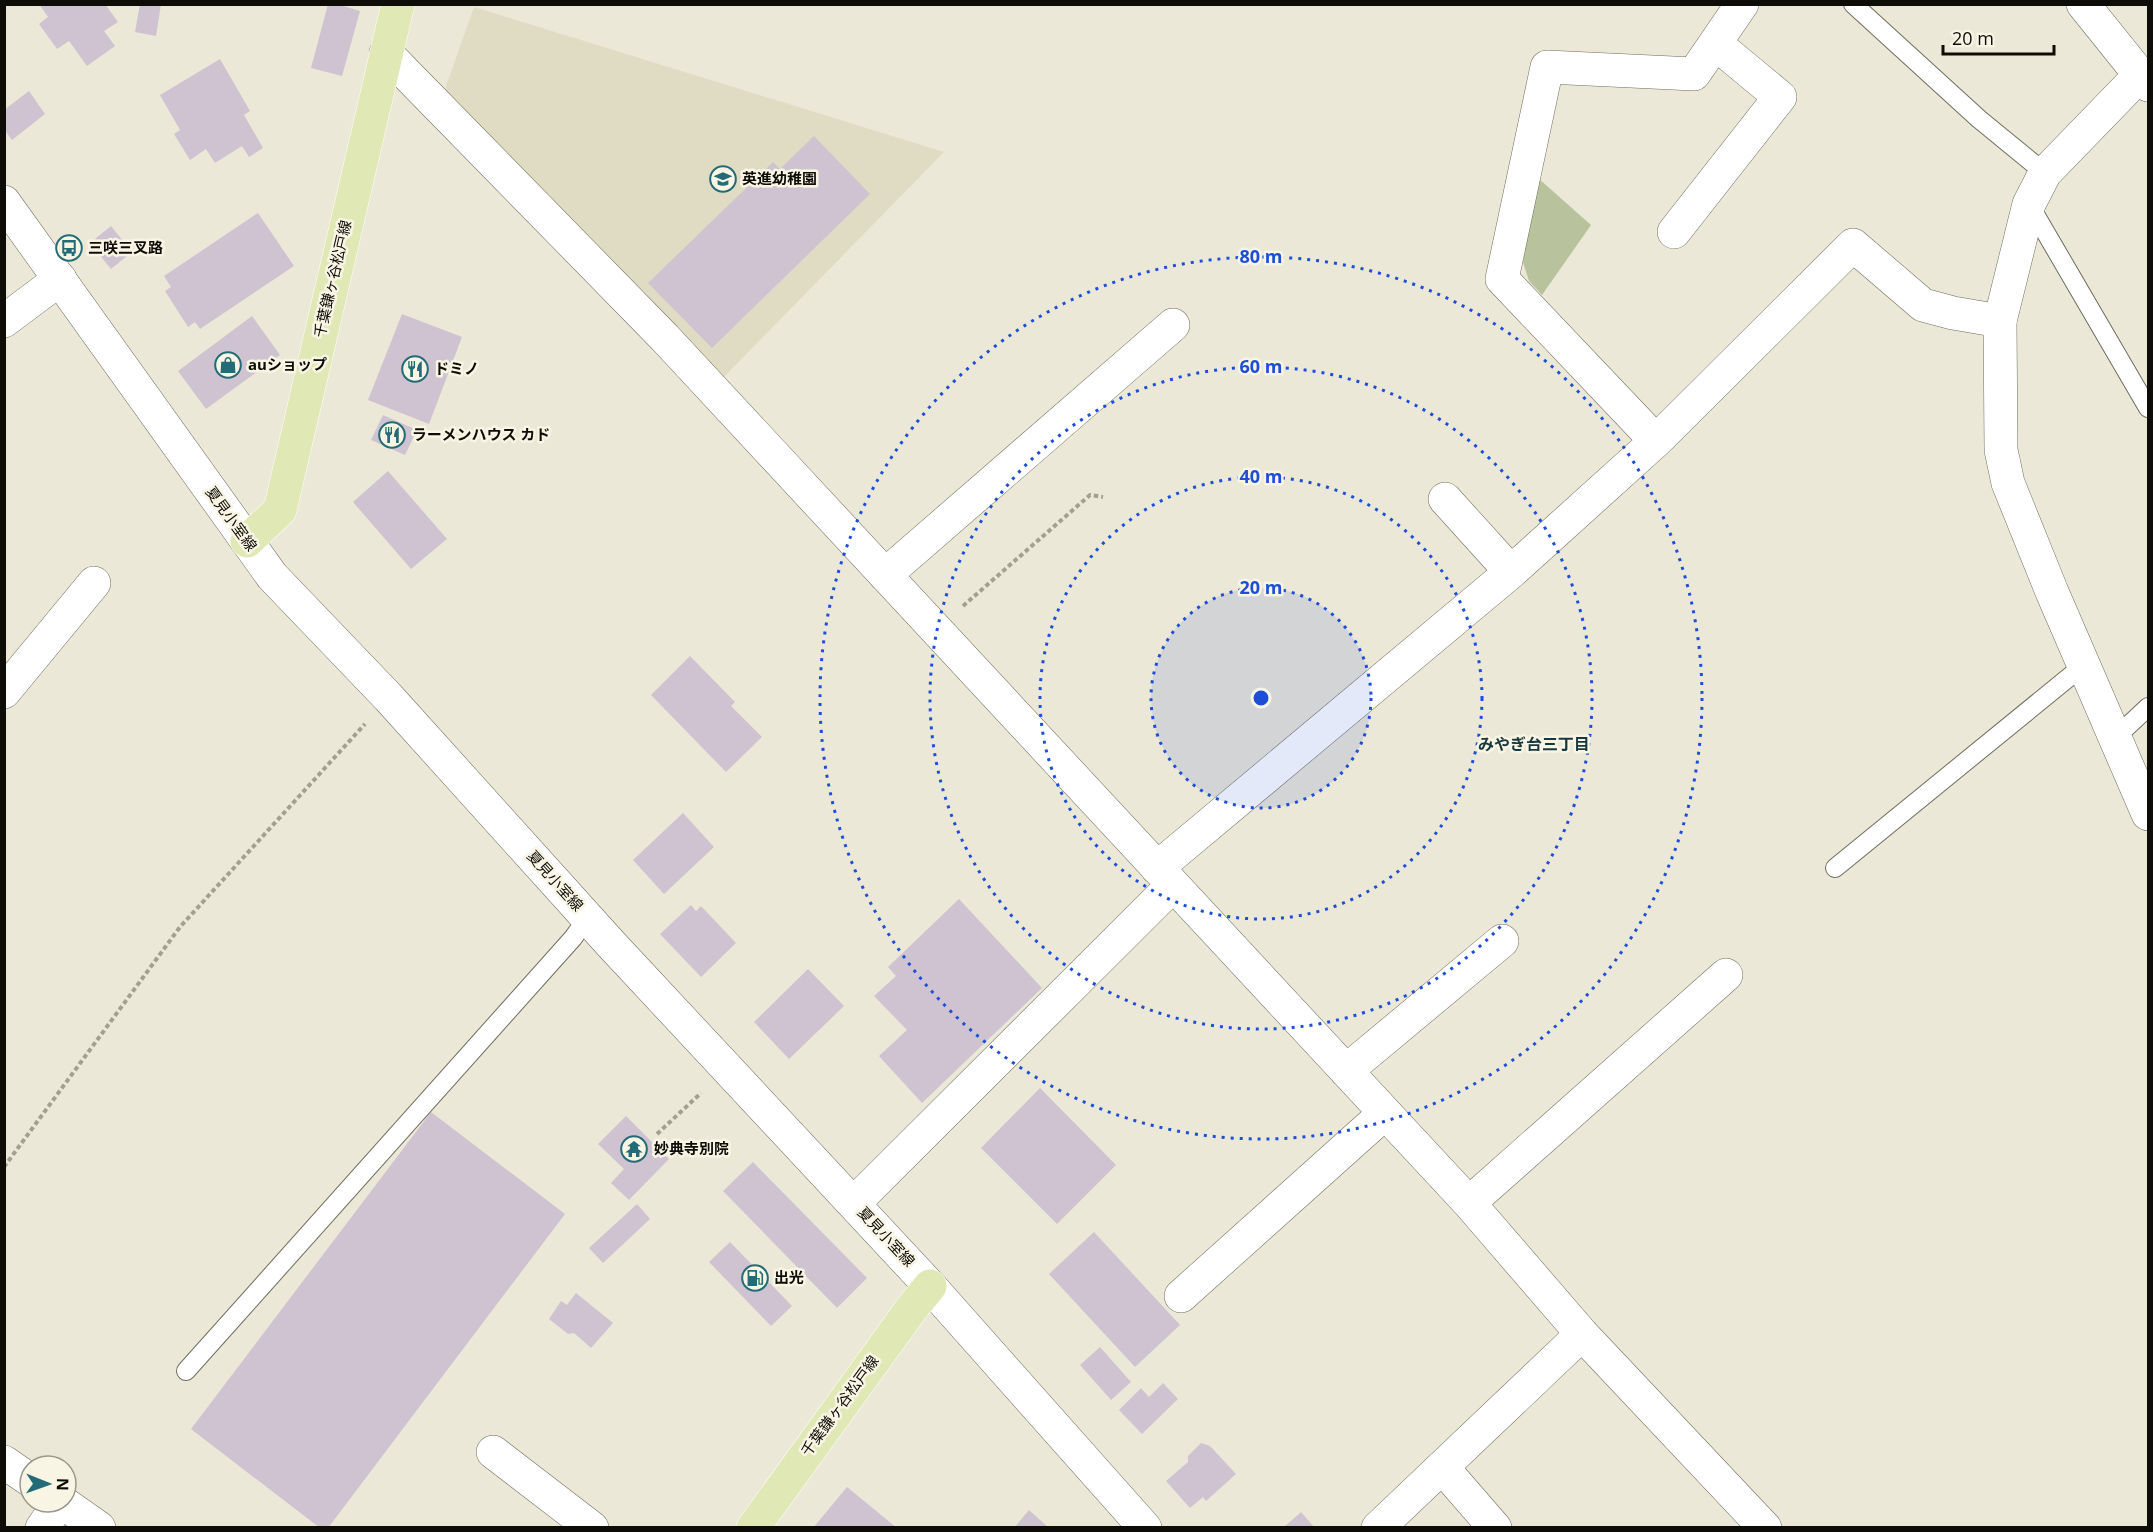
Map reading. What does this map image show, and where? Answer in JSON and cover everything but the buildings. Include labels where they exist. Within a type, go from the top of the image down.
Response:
[{"type":"main road","name":"千葉鎌ヶ谷松戸線","points":[[247,541],[280,510],[398,4]]},
{"type":"main road","name":"千葉鎌ヶ谷松戸線","points":[[753,1527],[930,1286]]},
{"type":"street","points":[[1656,441],[1502,279],[1547,67],[1694,74],[1742,4]]},
{"type":"street","points":[[2083,4],[2145,80],[2044,173],[2029,204],[2000,321],[2001,450],[2008,483],[2052,592],[2148,814]]},
{"type":"street","points":[[1674,232],[1779,97],[1716,44]]},
{"type":"street","points":[[386,53],[665,338],[1469,1203],[1582,1334],[1765,1527]]},
{"type":"street","name":"夏見小室線","points":[[4,202],[272,576],[389,698],[588,917],[854,1203],[1145,1527]]},
{"type":"street","points":[[854,1203],[1165,877],[1656,441],[1853,245],[1923,305],[2000,321]]},
{"type":"street","points":[[4,321],[60,279]]},
{"type":"street","points":[[885,575],[1173,326]]},
{"type":"street","points":[[1445,499],[1511,572]]},
{"type":"street","points":[[4,692],[94,583]]},
{"type":"street","points":[[1346,1071],[1502,941]]},
{"type":"street","points":[[1469,1203],[1726,975]]},
{"type":"street","points":[[1181,1296],[1385,1113]]},
{"type":"street","points":[[1378,1527],[1582,1334]]},
{"type":"street","points":[[493,1452],[592,1527]]},
{"type":"street","points":[[4,1462],[18,1472]]},
{"type":"street","points":[[1442,1467],[1495,1527]]},
{"type":"street","points":[[78,1513],[99,1527]]},
{"type":"street","points":[[42,1527],[52,1514]]},
{"type":"lane","points":[[1853,4],[1979,119],[2044,173]]},
{"type":"lane","points":[[2029,204],[2148,408]]},
{"type":"lane","points":[[1835,868],[2084,665]]},
{"type":"lane","points":[[2116,737],[2148,707]]},
{"type":"lane","points":[[186,1371],[565,947],[588,917]]},
{"type":"path","points":[[936,630],[1090,495],[1103,497]]},
{"type":"path","points":[[4,1167],[180,927],[389,698]]},
{"type":"path","points":[[657,1134],[708,1086]]},
{"type":"shaded area","name":"英進幼稚園","points":[[474,7],[944,152],[721,380],[444,92]]},
{"type":"green space","points":[[1538,178],[1591,225],[1542,295],[1529,281],[1523,262]]},
{"type":"place","name":"英進幼稚園","points":[[723,179]]},
{"type":"place","name":"三咲三叉路","points":[[69,248]]},
{"type":"place","name":"auショップ","points":[[228,365]]},
{"type":"place","name":"ドミノ","points":[[415,369]]},
{"type":"place","name":"ラーメンハウス カド","points":[[392,435]]},
{"type":"place","name":"妙典寺別院","points":[[634,1149]]},
{"type":"place","name":"出光","points":[[755,1278]]},
{"type":"district","name":"みやぎ台三丁目","points":[[1534,744]]}]
